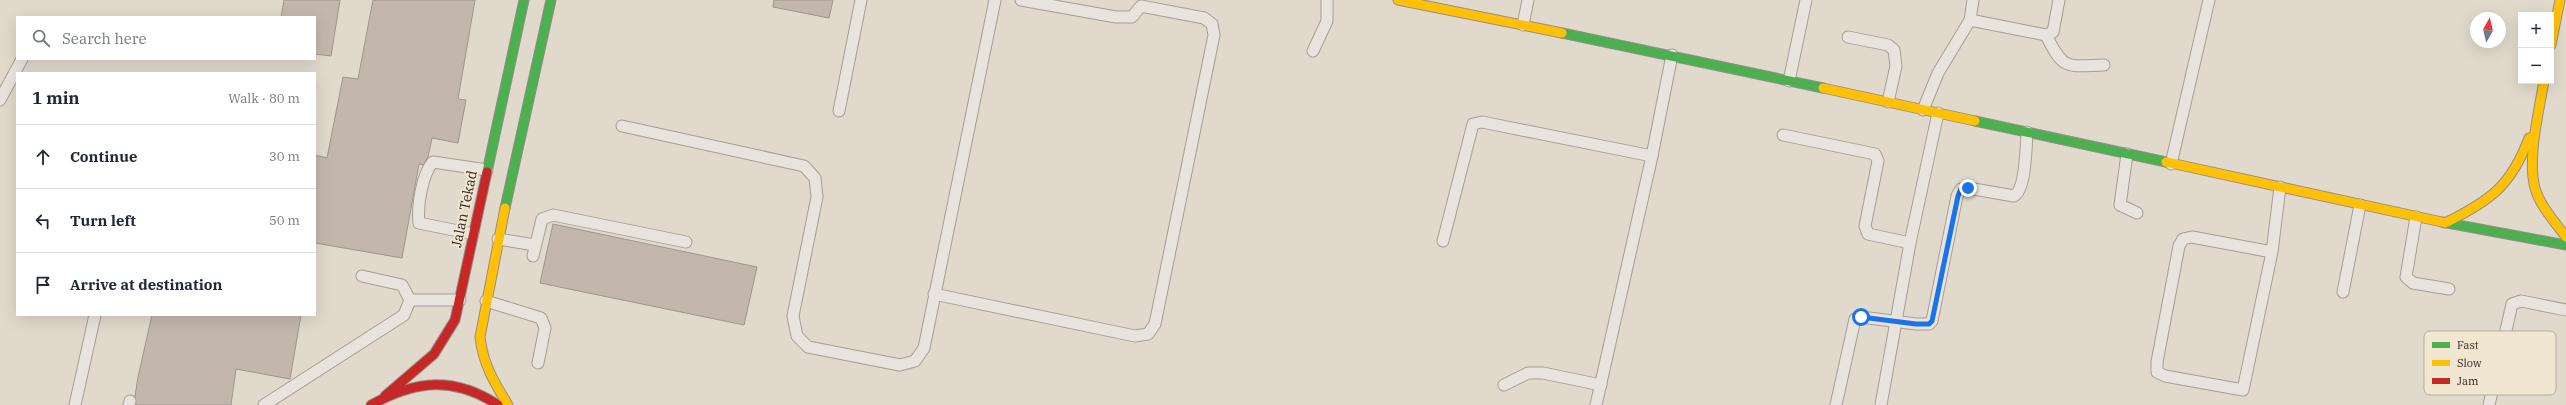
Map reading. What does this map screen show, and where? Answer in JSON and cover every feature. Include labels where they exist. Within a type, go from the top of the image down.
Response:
[{"type":"street","name":"Jalan Tekad","points":[[384,396],[430,360],[446,341],[455,320],[472,234],[524,0]]},
{"type":"street","points":[[508,405],[488,372],[482,355],[480,337],[498,239],[551,0]]},
{"type":"street","points":[[1398,0],[1672,55],[2416,217],[2566,245]]},
{"type":"street","points":[[2554,30],[2560,0]]},
{"type":"street","points":[[2445,223],[2470,211],[2501,191],[2520,165],[2538,110],[2543,84]]},
{"type":"street","points":[[2538,110],[2535,186],[2541,202],[2566,237]]},
{"type":"street","points":[[371,405],[384,396],[408,388],[433,384],[451,384],[470,389],[498,405]]},
{"type":"lane","points":[[839,111],[861,0]]},
{"type":"lane","points":[[622,126],[804,166],[815,178],[817,197],[793,316],[797,336],[808,347],[900,365],[915,361],[924,348],[995,0]]},
{"type":"lane","points":[[934,294],[1135,336],[1148,334],[1155,324],[1214,35],[1212,24],[1204,18],[1142,6],[1132,17],[1116,17],[1021,0]]},
{"type":"lane","points":[[1313,51],[1327,21],[1327,0]]},
{"type":"lane","points":[[1523,25],[1528,0]]},
{"type":"lane","points":[[1789,81],[1806,0]]},
{"type":"lane","points":[[1923,110],[1938,73],[1970,20],[1973,0]]},
{"type":"lane","points":[[1970,20],[2046,35],[2053,32],[2059,0]]},
{"type":"lane","points":[[2171,164],[2209,0]]},
{"type":"lane","points":[[2046,35],[2057,58],[2062,63],[2069,66],[2104,66]]},
{"type":"lane","points":[[1848,37],[1888,45],[1894,50],[1896,66],[1888,102]]},
{"type":"lane","points":[[1596,405],[1652,156],[1672,55]]},
{"type":"lane","points":[[0,100],[21,60]]},
{"type":"lane","points":[[1881,405],[1910,243],[1938,113]]},
{"type":"lane","points":[[1443,241],[1473,124],[1482,122],[1652,156]]},
{"type":"lane","points":[[1836,405],[1855,319],[1861,317],[1923,324],[1929,324],[1932,321],[1958,196],[1961,189],[1968,188],[2014,196],[2017,194],[2022,180],[2027,132]]},
{"type":"lane","points":[[1783,135],[1875,154],[1878,161],[1865,226],[1868,234],[1910,243]]},
{"type":"lane","points":[[2127,154],[2120,205],[2137,213]]},
{"type":"lane","points":[[472,234],[419,223],[418,214],[428,168],[434,162],[487,170]]},
{"type":"lane","points":[[2272,252],[2192,237],[2184,239],[2179,246],[2157,362],[2157,372],[2165,376],[2243,390],[2272,252],[2280,187]]},
{"type":"lane","points":[[2343,292],[2360,205]]},
{"type":"lane","points":[[533,256],[542,219],[553,215],[686,242]]},
{"type":"lane","points":[[2416,217],[2406,277],[2413,283],[2449,288]]},
{"type":"lane","points":[[498,239],[535,244]]},
{"type":"lane","points":[[264,405],[404,315],[410,300],[402,285],[362,276]]},
{"type":"lane","points":[[410,300],[460,300]]},
{"type":"lane","points":[[486,301],[541,318],[545,328],[538,363]]},
{"type":"lane","points":[[2506,331],[2512,304],[2521,301],[2566,310]]},
{"type":"lane","points":[[75,405],[95,316]]},
{"type":"lane","points":[[1504,385],[1528,373],[1543,373],[1601,385]]},
{"type":"lane","points":[[2489,405],[2491,395]]},
{"type":"building","points":[[284,0],[340,0],[331,56],[316,54],[316,16],[281,16]]},
{"type":"building","points":[[373,0],[475,0],[458,99],[466,100],[458,143],[432,138],[428,157],[423,165],[419,164],[402,258],[316,243],[316,155],[327,158],[343,77],[358,79]]},
{"type":"building","points":[[774,0],[833,0],[829,18],[773,7]]},
{"type":"building","points":[[553,224],[757,267],[744,325],[540,283]]},
{"type":"building","points":[[152,316],[301,316],[290,379],[236,369],[231,405],[136,405],[135,396]]},
{"type":"traffic: fast","points":[[487,172],[524,0]]},
{"type":"traffic: fast","points":[[505,208],[551,0]]},
{"type":"traffic: fast","points":[[1562,33],[1823,88]]},
{"type":"traffic: fast","points":[[1975,121],[2166,162]]},
{"type":"traffic: fast","points":[[2442,222],[2566,245]]},
{"type":"traffic: slow","points":[[1398,0],[1562,33]]},
{"type":"traffic: slow","points":[[2554,30],[2560,0]]},
{"type":"traffic: slow","points":[[2544,84],[2533,149],[2533,176],[2535,188],[2540,201],[2566,237]]},
{"type":"traffic: slow","points":[[1823,88],[1975,121]]},
{"type":"traffic: slow","points":[[2445,223],[2475,207],[2497,190],[2515,168],[2529,138]]},
{"type":"traffic: slow","points":[[2166,162],[2442,222]]},
{"type":"traffic: slow","points":[[505,208],[480,337],[486,364],[508,405]]},
{"type":"traffic: jam","points":[[385,396],[434,354],[455,320],[487,172]]},
{"type":"traffic: jam","points":[[371,405],[404,390],[419,386],[435,385],[466,389],[498,405]]},
{"type":"route","points":[[1861,317],[1916,324],[1929,324],[1932,321],[1958,196],[1961,189],[1968,188]]}]
